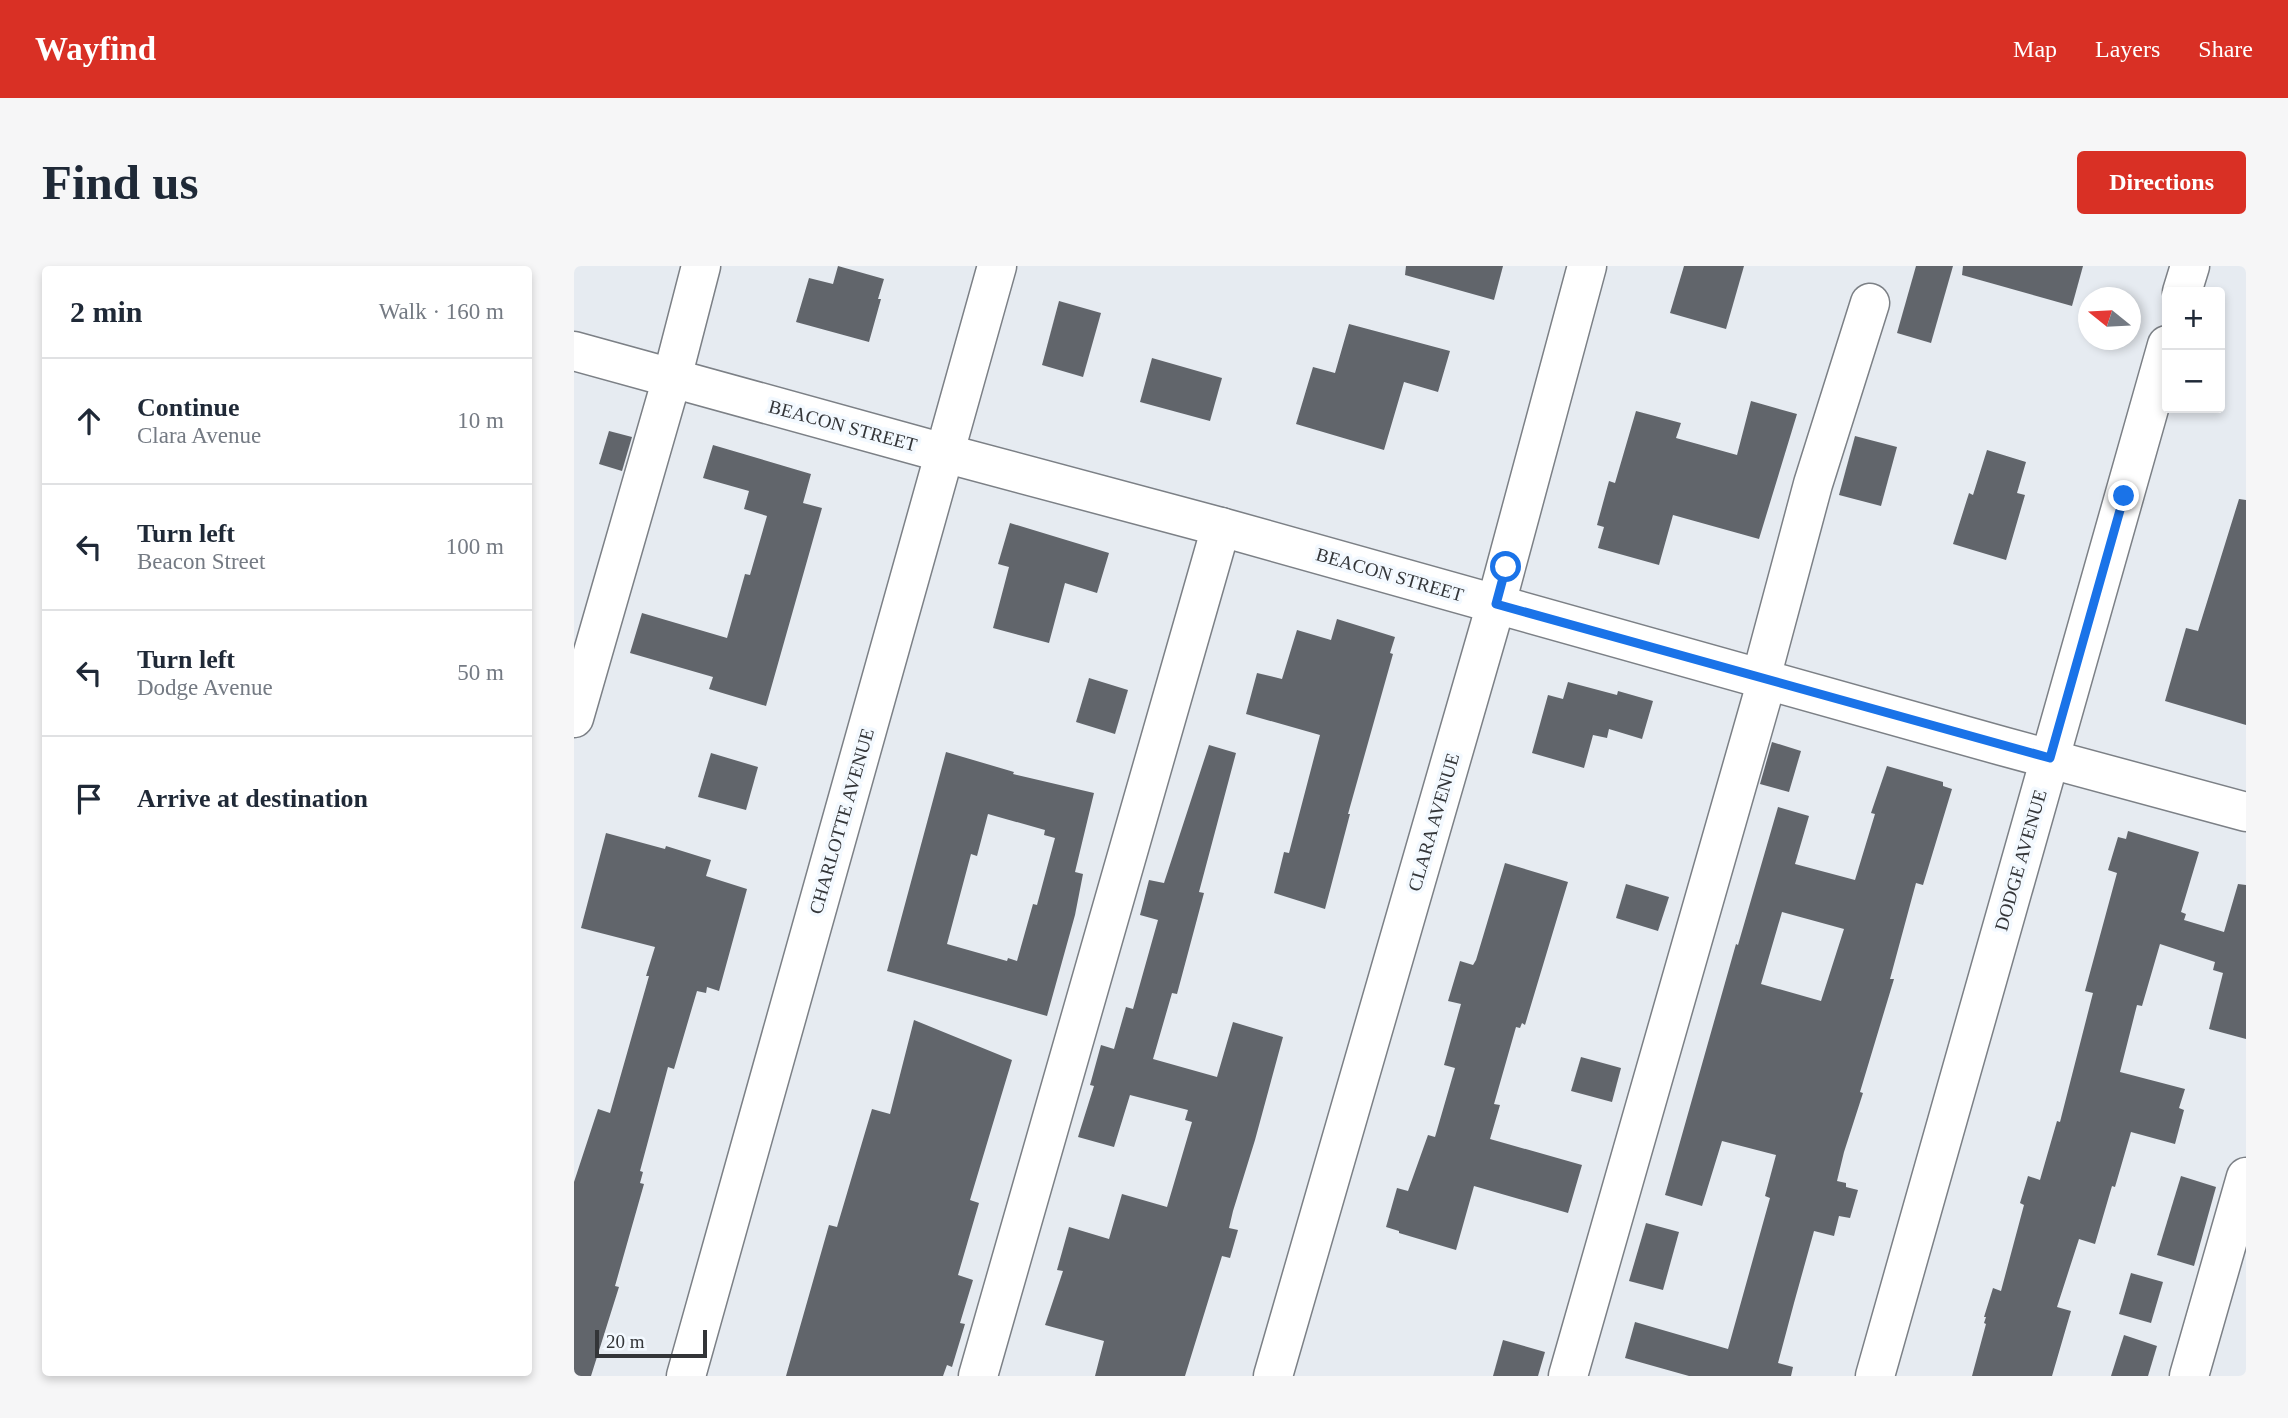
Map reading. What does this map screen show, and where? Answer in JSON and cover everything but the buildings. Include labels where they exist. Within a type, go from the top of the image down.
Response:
[{"type":"street","points":[[574,718],[701,266]]},
{"type":"street","name":"CHARLOTTE AVENUE","points":[[686,1376],[997,266]]},
{"type":"street","name":"CLARA AVENUE","points":[[1273,1376],[1496,604],[1587,266]]},
{"type":"street","points":[[2184,287],[2190,266]]},
{"type":"street","points":[[1568,1376],[1764,679],[1813,484],[1870,303]]},
{"type":"street","name":"DODGE AVENUE","points":[[1875,1376],[2166,350]]},
{"type":"street","name":"BEACON STREET","points":[[574,351],[1221,527],[2246,812]]},
{"type":"street","points":[[978,1376],[1221,527]]},
{"type":"street","points":[[2189,1376],[2246,1177]]},
{"type":"route","points":[[1506,567],[1496,604],[2050,758],[2124,496]]}]
